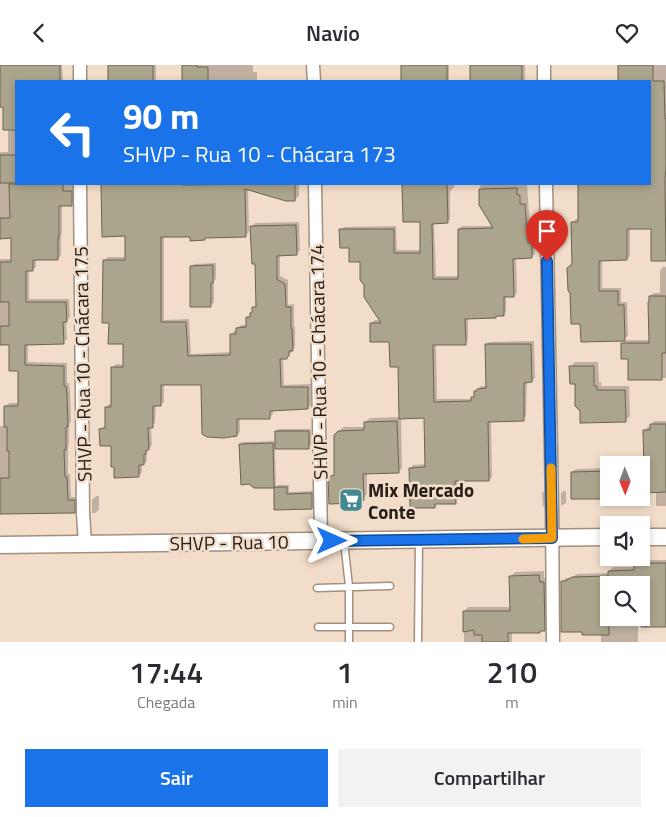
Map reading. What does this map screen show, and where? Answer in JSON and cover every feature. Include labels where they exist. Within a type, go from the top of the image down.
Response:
[{"type":"street","points":[[80,65],[80,80]]},
{"type":"street","points":[[313,65],[314,80]]},
{"type":"street","points":[[544,65],[544,80]]},
{"type":"street","name":"SHVP - Rua 10 - Chácara 175","points":[[80,185],[85,544]]},
{"type":"street","name":"SHVP - Rua 10 - Chácara 174","points":[[315,185],[321,541]]},
{"type":"street","points":[[546,185],[553,642]]},
{"type":"street","name":"SHVP - Rua 10","points":[[0,545],[600,537]]},
{"type":"street","points":[[650,537],[666,537]]},
{"type":"lane","points":[[418,642],[419,540]]},
{"type":"lane","points":[[344,541],[349,586],[349,642]]},
{"type":"lane","points":[[318,587],[390,586]]},
{"type":"lane","points":[[318,627],[390,627]]},
{"type":"building","points":[[0,65],[60,65],[60,80],[15,80],[15,130],[3,130],[3,107],[0,107]]},
{"type":"building","points":[[108,65],[153,65],[153,80],[108,80]]},
{"type":"building","points":[[182,65],[208,67],[208,80],[182,80]]},
{"type":"building","points":[[401,65],[447,65],[447,80],[401,80]]},
{"type":"building","points":[[470,65],[522,65],[522,80],[470,80]]},
{"type":"building","points":[[618,65],[653,65],[653,81],[664,81],[666,119],[666,261],[651,261],[651,229],[627,229],[627,260],[599,261],[599,291],[618,291],[618,305],[624,305],[625,341],[581,342],[580,324],[571,324],[567,268],[572,264],[571,222],[578,222],[578,185],[651,185],[651,80],[618,80]]},
{"type":"building","points":[[0,155],[15,155],[15,183],[0,183]]},
{"type":"building","points":[[9,184],[63,185],[63,191],[72,191],[72,206],[59,206],[58,260],[33,260],[33,271],[26,271],[26,302],[66,302],[67,322],[63,322],[64,344],[25,345],[25,365],[64,366],[68,427],[66,427],[66,450],[64,450],[65,477],[67,477],[68,500],[75,500],[75,513],[0,514],[0,478],[9,478],[9,451],[7,451],[7,427],[4,427],[4,406],[18,406],[18,371],[9,371],[9,345],[0,345],[0,326],[9,326],[9,302],[0,302],[0,262],[11,262],[11,238],[0,239],[0,218],[10,218]]},
{"type":"building","points":[[101,185],[295,185],[295,201],[286,201],[245,189],[246,237],[205,238],[205,240],[190,241],[190,237],[161,237],[161,322],[186,322],[188,356],[230,355],[230,334],[236,334],[236,328],[246,327],[246,317],[250,317],[252,307],[256,307],[255,264],[252,264],[250,226],[296,225],[297,255],[277,256],[277,279],[285,284],[286,307],[291,307],[293,351],[289,351],[287,359],[280,359],[281,387],[308,387],[308,409],[270,411],[270,419],[237,419],[237,436],[224,438],[207,437],[202,434],[201,385],[161,385],[161,406],[153,406],[153,428],[148,428],[149,450],[146,450],[146,454],[144,454],[144,465],[139,465],[139,477],[114,478],[114,467],[111,467],[111,446],[100,446],[99,429],[105,428],[105,407],[111,407],[111,367],[123,367],[123,344],[108,344],[109,323],[102,323],[103,260],[125,260],[125,236],[102,237]]},
{"type":"building","points":[[402,185],[447,185],[448,223],[432,224],[433,279],[458,279],[458,229],[493,228],[479,205],[479,189],[517,188],[517,195],[520,195],[520,204],[525,204],[528,243],[532,243],[532,258],[513,259],[514,297],[504,297],[504,316],[465,319],[466,345],[433,345],[434,402],[471,401],[471,397],[474,397],[474,391],[486,388],[485,344],[531,344],[532,382],[524,383],[524,421],[488,422],[489,481],[455,481],[456,504],[435,504],[435,508],[410,508],[409,468],[425,467],[424,418],[399,419],[398,367],[390,367],[389,342],[370,342],[370,323],[381,323],[364,297],[364,285],[360,280],[360,262],[349,262],[349,248],[340,248],[339,229],[394,229],[394,253],[420,253],[420,222],[403,222]]},
{"type":"building","points":[[213,265],[211,307],[190,307],[190,266]]},
{"type":"building","points":[[649,296],[666,296],[666,353],[662,353],[662,380],[628,380],[628,359],[621,359],[621,343],[649,343]]},
{"type":"building","points":[[569,366],[594,366],[594,386],[597,386],[597,390],[625,390],[626,422],[580,423],[580,411],[575,406],[575,384],[570,384]]},
{"type":"building","points":[[397,421],[399,473],[363,474],[364,500],[358,503],[329,504],[328,477],[334,475],[334,435],[338,431],[364,430],[364,422]]},
{"type":"building","points":[[650,424],[666,424],[666,492],[650,493],[650,456],[644,456],[643,430],[650,430]]},
{"type":"building","points":[[275,431],[309,431],[309,449],[275,449]]},
{"type":"building","points":[[273,443],[274,488],[254,488],[249,484],[241,485],[239,444]]},
{"type":"building","points":[[600,471],[600,499],[571,499],[571,472]]},
{"type":"building","points":[[274,487],[287,487],[287,494],[312,493],[312,509],[274,510]]},
{"type":"building","points":[[666,563],[666,627],[641,627],[650,626],[650,576],[608,576],[608,571],[634,570],[634,566]]},
{"type":"building","points":[[539,575],[540,582],[544,582],[545,631],[540,631],[540,633],[508,633],[508,642],[482,642],[482,635],[474,635],[474,630],[463,632],[463,611],[510,611],[509,576]]},
{"type":"building","points":[[600,576],[600,626],[609,626],[609,635],[582,635],[582,632],[561,632],[561,581],[572,577]]},
{"type":"slow traffic","points":[[523,539],[552,538],[551,468]]},
{"type":"place","name":"Mix Mercado Conte","points":[[351,500]]},
{"type":"route","points":[[332,541],[552,538],[547,261]]}]
